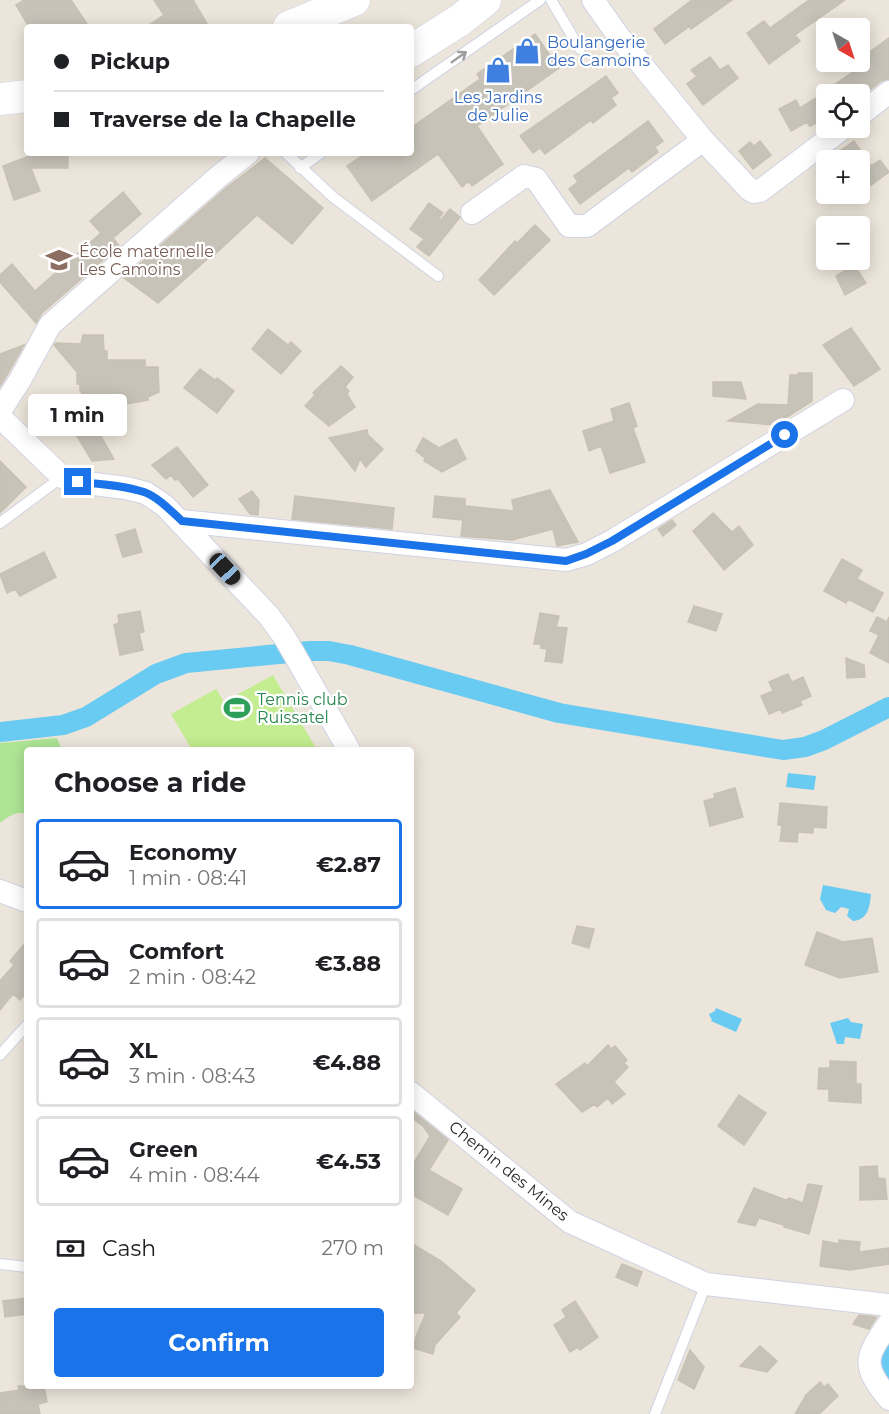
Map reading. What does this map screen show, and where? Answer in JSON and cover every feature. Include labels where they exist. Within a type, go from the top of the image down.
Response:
[{"type":"street","points":[[296,24],[354,0]]},
{"type":"street","points":[[594,0],[619,37],[704,140],[750,190],[760,191],[830,138]]},
{"type":"street","points":[[414,49],[484,1]]},
{"type":"street","points":[[870,107],[889,93]]},
{"type":"street","points":[[0,99],[24,96]]},
{"type":"street","points":[[472,213],[524,176],[536,178],[569,226],[587,226],[704,140]]},
{"type":"street","points":[[0,411],[50,325],[244,156]]},
{"type":"street","points":[[182,521],[566,561],[612,541],[843,400]]},
{"type":"street","points":[[0,417],[62,477],[146,493],[182,521],[269,616],[285,638],[347,747]]},
{"type":"street","points":[[0,891],[24,900]]},
{"type":"street","name":"Chemin des Mines","points":[[414,1095],[570,1222],[706,1284],[889,1305]]},
{"type":"street","points":[[889,1323],[874,1345],[869,1360],[872,1378],[889,1399]]},
{"type":"lane","points":[[414,88],[540,0]]},
{"type":"lane","points":[[551,0],[580,48]]},
{"type":"lane","points":[[289,156],[333,197],[438,276]]},
{"type":"lane","points":[[300,168],[317,156]]},
{"type":"lane","points":[[0,523],[62,477]]},
{"type":"lane","points":[[0,1055],[24,1028]]},
{"type":"lane","points":[[0,1264],[24,1267]]},
{"type":"lane","points":[[655,1414],[706,1284]]},
{"type":"green space","name":"Tennis club Ruissatel","points":[[273,675],[315,747],[190,747],[171,714],[216,689],[224,702]]},
{"type":"green space","points":[[57,738],[61,747],[24,747],[24,813],[9,816],[0,823],[0,743]]},
{"type":"water","points":[[788,773],[816,776],[814,790],[786,787]]},
{"type":"water","points":[[823,885],[871,894],[869,908],[865,915],[853,921],[847,916],[849,909],[841,907],[835,913],[826,910],[820,899]]},
{"type":"water","points":[[716,1008],[742,1019],[736,1032],[711,1021],[709,1014]]},
{"type":"water","points":[[848,1018],[851,1022],[863,1024],[860,1039],[845,1037],[844,1044],[837,1044],[830,1023]]},
{"type":"building","points":[[24,0],[71,0],[87,24],[27,24],[16,5]]},
{"type":"building","points":[[154,0],[193,0],[207,24],[150,24],[164,15]]},
{"type":"building","points":[[692,0],[732,0],[665,44],[654,29]]},
{"type":"building","points":[[809,0],[845,0],[816,18],[795,35],[800,41],[769,64],[747,33],[764,21],[770,28]]},
{"type":"building","points":[[535,34],[559,68],[477,126],[503,164],[472,186],[469,181],[462,187],[438,154],[372,201],[347,166],[362,156],[414,156],[414,126],[480,79],[477,74]]},
{"type":"building","points":[[889,38],[889,79],[881,81],[870,90],[870,84],[835,84],[853,72],[870,72],[870,52]]},
{"type":"building","points":[[710,57],[720,70],[728,65],[738,78],[703,105],[687,84],[697,76],[691,70]]},
{"type":"building","points":[[606,76],[618,93],[611,98],[616,105],[593,123],[591,120],[545,154],[540,148],[533,153],[520,136]]},
{"type":"building","points":[[816,98],[816,123],[810,126],[807,122],[791,131],[779,109],[796,100],[800,108]]},
{"type":"building","points":[[648,121],[663,141],[655,147],[658,152],[632,172],[629,168],[580,204],[569,189],[578,182],[574,176]]},
{"type":"building","points":[[760,141],[771,155],[753,169],[739,151],[750,142],[754,146]]},
{"type":"building","points":[[854,141],[860,150],[841,150]]},
{"type":"building","points":[[68,156],[68,168],[31,168],[40,191],[14,200],[3,166],[27,157]]},
{"type":"building","points":[[265,158],[323,208],[292,244],[257,215],[158,303],[124,278],[227,187]]},
{"type":"building","points":[[880,160],[889,172],[870,186],[870,165]]},
{"type":"building","points":[[123,192],[141,214],[113,238],[119,246],[42,313],[36,323],[0,282],[0,275],[12,264],[35,291],[101,233],[90,221]]},
{"type":"building","points":[[429,203],[443,213],[439,218],[441,220],[450,209],[460,217],[429,256],[417,247],[424,239],[410,229]]},
{"type":"building","points":[[535,225],[550,240],[494,295],[479,280],[515,241],[517,243]]},
{"type":"building","points":[[846,270],[857,270],[866,283],[845,295],[836,276]]},
{"type":"building","points":[[851,328],[880,369],[854,386],[823,345]]},
{"type":"building","points":[[268,329],[288,345],[291,342],[301,351],[281,374],[252,349]]},
{"type":"building","points":[[83,335],[103,335],[107,360],[145,360],[145,367],[158,367],[159,392],[148,397],[148,400],[114,406],[118,430],[80,391],[80,384],[77,384],[77,372],[54,345],[56,343],[81,344]]},
{"type":"building","points":[[24,345],[8,373],[0,386],[0,354]]},
{"type":"building","points":[[341,366],[353,377],[345,387],[355,407],[329,426],[305,406],[315,395],[313,393]]},
{"type":"building","points":[[200,369],[234,391],[217,413],[184,388]]},
{"type":"building","points":[[798,373],[812,373],[812,401],[775,425],[728,421],[758,404],[788,405],[790,375],[798,375]]},
{"type":"building","points":[[713,382],[741,382],[746,399],[713,396]]},
{"type":"building","points":[[629,403],[637,426],[633,428],[645,462],[610,473],[601,446],[589,451],[583,431],[614,421],[611,409]]},
{"type":"building","points":[[84,406],[114,459],[92,461],[66,418]]},
{"type":"building","points":[[367,430],[368,435],[383,449],[366,467],[360,459],[355,471],[329,438]]},
{"type":"building","points":[[423,438],[439,448],[456,439],[466,459],[442,472],[424,461],[425,458],[416,451]]},
{"type":"building","points":[[177,447],[208,485],[193,497],[178,479],[175,480],[171,475],[166,479],[152,465]]},
{"type":"building","points":[[0,461],[26,487],[0,513]]},
{"type":"building","points":[[550,490],[578,542],[557,546],[553,529],[512,540],[461,536],[463,520],[433,517],[435,496],[465,499],[465,506],[514,511],[512,500]]},
{"type":"building","points":[[252,491],[259,500],[258,515],[250,514],[239,499]]},
{"type":"building","points":[[295,496],[394,508],[392,529],[292,519]]},
{"type":"building","points":[[713,513],[732,532],[739,526],[753,545],[724,570],[693,531]]},
{"type":"building","points":[[672,520],[676,525],[663,536],[658,529]]},
{"type":"building","points":[[135,529],[142,552],[123,557],[116,535]]},
{"type":"building","points":[[44,552],[56,577],[20,596],[15,589],[7,593],[0,574]]},
{"type":"building","points":[[842,559],[862,570],[857,579],[883,593],[873,612],[848,599],[846,603],[824,591]]},
{"type":"building","points":[[694,606],[722,614],[716,631],[688,622]]},
{"type":"building","points":[[140,611],[144,632],[139,633],[143,650],[120,655],[114,625],[119,623],[118,615]]},
{"type":"building","points":[[540,613],[559,616],[556,627],[567,628],[562,663],[545,661],[547,649],[541,648],[541,644],[534,644]]},
{"type":"building","points":[[877,617],[887,622],[889,617],[889,663],[870,653],[879,635],[870,631]]},
{"type":"building","points":[[846,658],[864,665],[865,677],[847,678]]},
{"type":"building","points":[[788,674],[792,682],[803,677],[811,696],[800,701],[802,705],[782,713],[781,709],[769,714],[761,696],[773,691],[769,682]]},
{"type":"building","points":[[735,788],[743,817],[710,826],[704,801],[715,798],[714,794]]},
{"type":"building","points":[[780,803],[827,807],[826,828],[813,827],[813,833],[798,832],[797,842],[780,841],[782,825],[778,825]]},
{"type":"building","points":[[577,926],[594,929],[589,948],[572,943]]},
{"type":"building","points":[[817,932],[843,942],[872,938],[878,972],[840,978],[805,965]]},
{"type":"building","points":[[24,945],[24,995],[20,1000],[13,994],[0,1010],[0,981],[14,965],[10,961]]},
{"type":"building","points":[[608,1045],[611,1049],[615,1046],[627,1060],[624,1063],[628,1067],[614,1082],[625,1094],[612,1104],[608,1098],[597,1107],[595,1104],[582,1112],[556,1084],[585,1063],[587,1066]]},
{"type":"building","points":[[830,1061],[856,1062],[856,1084],[861,1084],[861,1103],[829,1101],[829,1089],[818,1089],[819,1068],[830,1068]]},
{"type":"building","points":[[739,1095],[766,1113],[744,1145],[718,1126]]},
{"type":"building","points":[[414,1112],[448,1140],[429,1170],[462,1189],[448,1215],[414,1196],[414,1163],[430,1136],[423,1126],[414,1119]]},
{"type":"building","points":[[877,1166],[878,1178],[885,1179],[887,1199],[860,1200],[860,1167]]},
{"type":"building","points":[[808,1184],[822,1186],[809,1234],[759,1218],[755,1226],[738,1222],[754,1188],[786,1200],[789,1198],[803,1203]]},
{"type":"building","points":[[839,1240],[860,1242],[859,1252],[889,1248],[889,1264],[850,1270],[820,1266],[823,1241],[839,1244]]},
{"type":"building","points":[[414,1245],[441,1261],[475,1290],[456,1313],[460,1317],[435,1345],[433,1354],[414,1348],[426,1313],[414,1313]]},
{"type":"building","points":[[622,1264],[642,1272],[637,1286],[616,1277]]},
{"type":"building","points":[[24,1298],[24,1314],[5,1317],[3,1301]]},
{"type":"building","points":[[575,1301],[598,1337],[580,1350],[578,1347],[570,1352],[554,1325],[566,1317],[562,1310]]},
{"type":"building","points":[[859,1315],[876,1318],[869,1329],[853,1324]]},
{"type":"building","points":[[760,1346],[777,1361],[767,1372],[740,1366]]},
{"type":"building","points":[[690,1350],[704,1367],[694,1389],[678,1380]]},
{"type":"building","points":[[820,1382],[824,1387],[828,1384],[838,1396],[819,1414],[795,1414],[806,1395]]},
{"type":"building","points":[[18,1386],[24,1386],[24,1389],[45,1389],[47,1402],[38,1404],[40,1414],[0,1414],[0,1393],[19,1390]]},
{"type":"waterway","points":[[0,732],[63,725],[86,717],[156,674],[186,663],[310,651],[329,651],[350,655],[559,713],[783,750],[805,747],[824,740],[889,707]]},
{"type":"waterway","points":[[889,1342],[882,1357],[884,1374],[889,1384]]},
{"type":"place","name":"Boulangerie des Camoins","points":[[527,51]]},
{"type":"place","name":"Les Jardins de Julie","points":[[498,70]]},
{"type":"place","name":"École maternelle Les Camoins","points":[[59,260]]},
{"type":"place","name":"Tennis club Ruissatel","points":[[237,708]]},
{"type":"route","points":[[78,482],[146,493],[182,521],[566,561],[612,541],[785,435]]}]
